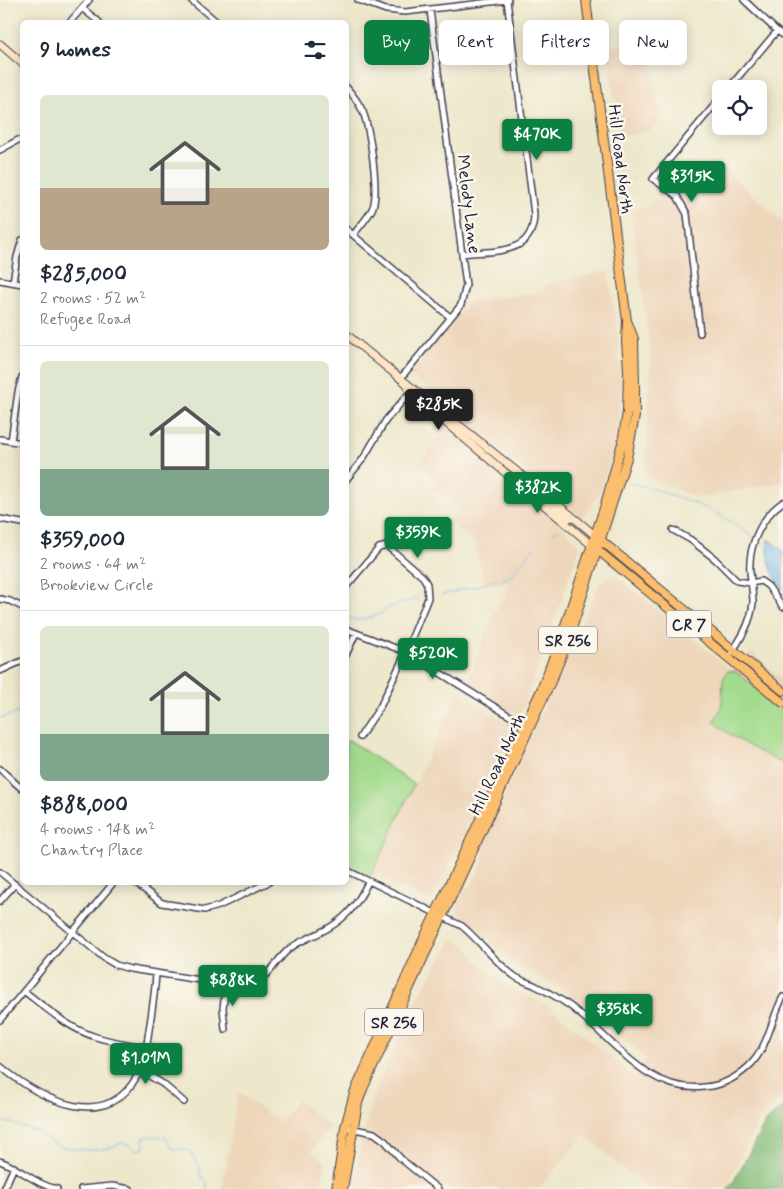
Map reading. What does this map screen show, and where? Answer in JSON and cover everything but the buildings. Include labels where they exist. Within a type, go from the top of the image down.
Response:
[{"type":"main road","name":"Hill Road North","points":[[343,1189],[354,1093],[363,1070],[440,915],[555,673],[569,638],[622,443],[627,412],[627,321],[586,0]]},
{"type":"main road","points":[[0,44],[20,61]]},
{"type":"main road","name":"Hill Road North","points":[[440,915],[525,726],[551,663],[627,458],[635,416],[634,339],[627,321]]},
{"type":"main road","name":"CR 7","points":[[349,336],[412,390],[542,490],[596,542],[783,703]]},
{"type":"main road","points":[[412,390],[496,464],[513,478],[519,478],[596,542]]},
{"type":"main road","name":"CR 7","points":[[596,542],[648,586],[662,596],[670,596],[733,651],[783,691]]},
{"type":"main road","name":"Hill Road North","points":[[336,1189],[349,1128]]},
{"type":"street","points":[[72,20],[89,0]]},
{"type":"street","points":[[191,0],[215,20]]},
{"type":"street","points":[[358,0],[386,10],[398,12],[430,10],[507,0],[534,214],[533,229],[526,241],[520,245],[499,251],[462,254]]},
{"type":"street","points":[[744,0],[783,35]]},
{"type":"street","points":[[82,8],[97,20]]},
{"type":"street","name":"Melody Lane","points":[[400,379],[461,304],[465,291],[465,276],[430,10]]},
{"type":"street","points":[[736,80],[777,31]]},
{"type":"street","points":[[349,91],[360,105],[367,125],[376,188],[374,202],[369,214],[353,235]]},
{"type":"street","points":[[700,333],[687,214],[677,196],[654,179],[712,108]]},
{"type":"street","points":[[0,150],[20,140]]},
{"type":"street","points":[[349,232],[450,317]]},
{"type":"street","points":[[13,282],[20,247]]},
{"type":"street","points":[[0,280],[20,284]]},
{"type":"street","points":[[11,441],[20,386]]},
{"type":"street","points":[[349,476],[363,459],[384,423],[412,390]]},
{"type":"street","points":[[0,439],[20,443]]},
{"type":"street","points":[[733,651],[744,635],[753,603],[750,555],[766,519],[783,502]]},
{"type":"street","points":[[0,519],[20,524]]},
{"type":"street","points":[[673,530],[691,540],[715,559],[737,581],[751,583],[761,581],[768,586],[783,607]]},
{"type":"street","points":[[349,583],[379,548],[387,546],[423,577],[427,584],[428,598],[406,652],[380,707],[360,737]]},
{"type":"street","points":[[0,600],[10,601],[20,606]]},
{"type":"street","points":[[349,631],[406,652],[525,726]]},
{"type":"street","points":[[349,648],[356,633]]},
{"type":"street","points":[[0,671],[20,662]]},
{"type":"street","points":[[0,769],[20,787]]},
{"type":"street","points":[[0,872],[104,958],[116,965],[156,974],[226,985],[245,986],[257,983],[265,978],[288,950],[333,926],[350,912],[368,882]]},
{"type":"street","points":[[349,872],[462,926],[477,938],[492,958],[516,977],[549,992],[570,1006],[652,1077],[667,1084],[684,1088],[710,1087],[737,1076],[758,1055],[783,996]]},
{"type":"street","points":[[0,901],[14,884]]},
{"type":"street","points":[[0,1020],[112,885]]},
{"type":"street","points":[[138,885],[162,903],[205,910],[219,906],[263,885]]},
{"type":"street","points":[[0,1066],[34,1090],[67,1104],[88,1108],[102,1105],[119,1096],[130,1085],[140,1070],[146,1048],[156,974]]},
{"type":"street","points":[[225,1029],[223,1008],[226,985]]},
{"type":"street","points":[[24,991],[59,1018],[82,1032],[110,1041],[146,1048]]},
{"type":"street","points":[[140,1070],[163,1084],[184,1102]]},
{"type":"street","points":[[349,1128],[374,1133],[401,1159],[438,1189]]},
{"type":"street","points":[[0,1161],[40,1183],[57,1189]]},
{"type":"street","points":[[4,1189],[14,1167]]},
{"type":"street","points":[[81,1189],[104,1186],[130,1189]]},
{"type":"shaded area","points":[[619,46],[619,65],[652,65],[661,121],[651,130],[619,137],[609,47]]},
{"type":"shaded area","points":[[724,170],[783,222],[783,482],[696,498],[645,475],[651,357],[631,213],[665,197],[694,204]]},
{"type":"shaded area","points":[[608,272],[618,330],[621,386],[617,440],[600,492],[581,518],[410,374],[470,301],[544,292],[544,285]]},
{"type":"shaded area","points":[[448,427],[567,532],[580,547],[522,711],[517,714],[467,685],[488,627],[510,583],[484,583],[475,544],[450,522],[460,510],[434,488],[440,483],[418,465]]},
{"type":"shaded area","points":[[614,574],[730,669],[736,669],[751,652],[781,678],[783,675],[783,1096],[760,1117],[729,1182],[722,1189],[648,1189],[584,1135],[539,1189],[360,1189],[354,1184],[373,1097],[412,1007],[453,939],[465,945],[476,960],[489,972],[512,988],[546,1004],[633,1076],[646,1059],[614,1028],[565,990],[506,958],[477,927],[461,916],[456,909],[465,886],[470,888],[482,862],[487,833],[600,583]]},
{"type":"shaded area","points":[[458,693],[515,728],[434,896],[429,900],[372,874]]},
{"type":"shaded area","points":[[238,1092],[279,1122],[298,1100],[330,1127],[311,1151],[325,1162],[321,1189],[222,1189]]},
{"type":"green space","points":[[728,671],[738,673],[783,710],[783,764],[739,740],[714,722],[721,706],[723,683]]},
{"type":"green space","points":[[349,740],[414,784],[372,874],[367,876],[349,867]]},
{"type":"green space","points":[[783,1107],[783,1189],[727,1189],[734,1181],[765,1123]]},
{"type":"water","points":[[768,539],[783,550],[783,589],[775,578],[770,566]]},
{"type":"waterway","points":[[632,484],[655,489],[697,505],[726,519],[753,537]]},
{"type":"waterway","points":[[554,532],[559,530]]},
{"type":"waterway","points":[[757,539],[767,547]]},
{"type":"waterway","points":[[442,595],[510,577],[534,548]]},
{"type":"waterway","points":[[349,618],[359,620],[375,616],[388,608],[418,598]]},
{"type":"waterway","points":[[0,718],[20,711]]},
{"type":"waterway","points":[[0,1120],[38,1132],[62,1147],[87,1150],[107,1149],[121,1143],[139,1150],[144,1148],[143,1138],[148,1136],[165,1137],[173,1149],[189,1150],[198,1165],[200,1176],[207,1181],[207,1189]]}]
